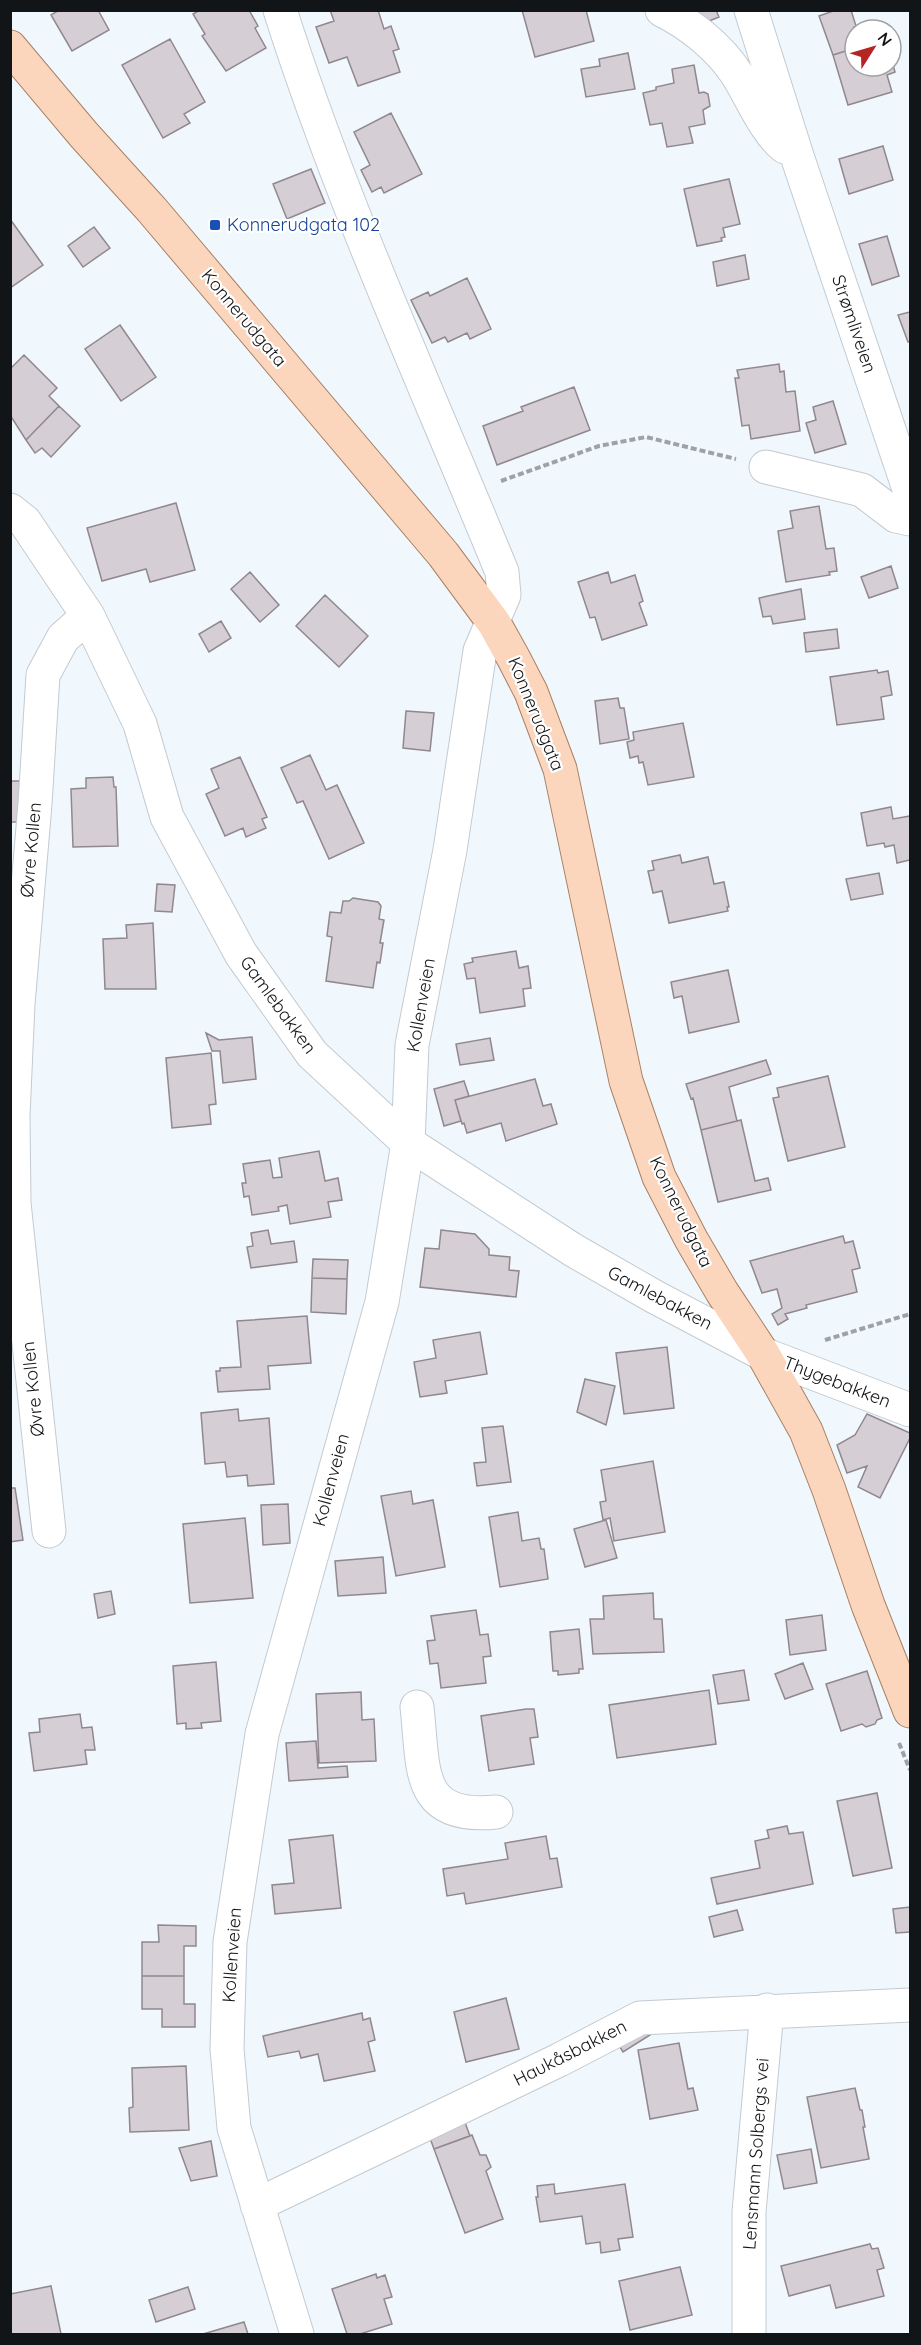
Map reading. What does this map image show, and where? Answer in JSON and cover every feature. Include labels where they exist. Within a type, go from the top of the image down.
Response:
[{"type":"main road","name":"Konnerudgata","points":[[10,47],[84,135],[147,203],[443,554],[494,623],[531,692],[560,769],[626,1081],[659,1177],[707,1266],[763,1354],[806,1431],[829,1490],[868,1605],[910,1711]]},
{"type":"street","points":[[280,10],[305,88],[354,214],[502,572],[504,595],[494,623]]},
{"type":"street","name":"Strømliveien","points":[[662,10],[696,31],[719,51],[736,73],[780,144],[797,156]]},
{"type":"street","name":"Strømliveien","points":[[751,10],[797,156],[910,492]]},
{"type":"street","points":[[766,467],[861,490],[896,516],[910,519]]},
{"type":"street","name":"Gamlebakken","points":[[10,510],[25,522],[88,616],[140,724],[167,817],[241,954],[312,1054],[408,1143],[573,1250],[655,1297],[763,1354]]},
{"type":"street","name":"Øvre Kollen","points":[[49,1531],[14,1203],[13,1116],[18,1004],[36,794],[43,675],[63,638],[88,616]]},
{"type":"street","name":"Kollenveien","points":[[297,2334],[234,2128],[227,2049],[230,1942],[262,1734],[382,1302],[408,1143],[412,1045],[450,850],[480,651],[494,623]]},
{"type":"street","name":"Thygebakken","points":[[763,1354],[808,1358],[910,1410]]},
{"type":"street","points":[[417,1707],[425,1774],[430,1791],[439,1803],[455,1810],[477,1814],[496,1812]]},
{"type":"street","name":"Haukåsbakken","points":[[257,2205],[559,2060],[640,2018],[767,2010],[846,2010],[910,2006]]},
{"type":"street","name":"Lensmann Solbergs vei","points":[[749,2334],[749,2212],[767,2010]]},
{"type":"path","points":[[469,492],[599,446],[646,437],[766,467]]},
{"type":"path","points":[[808,1358],[910,1314]]},
{"type":"building","points":[[59,10],[98,10],[109,30],[72,51],[51,15]]},
{"type":"building","points":[[200,10],[249,10],[258,26],[255,28],[266,48],[226,71],[202,36],[205,34],[193,14]]},
{"type":"building","points":[[330,10],[378,10],[384,29],[391,26],[399,49],[393,51],[400,72],[358,86],[347,57],[329,63],[316,27],[334,21]]},
{"type":"building","points":[[522,10],[586,10],[594,41],[535,57]]},
{"type":"building","points":[[690,10],[716,10],[719,17],[697,26]]},
{"type":"building","points":[[836,10],[851,10],[854,18],[843,18],[843,52],[833,55],[819,16]]},
{"type":"building","points":[[170,39],[205,102],[184,114],[190,123],[163,138],[122,65]]},
{"type":"building","points":[[843,52],[843,78],[888,78],[892,92],[848,105],[833,55]]},
{"type":"building","points":[[628,53],[635,89],[586,97],[581,69],[600,66],[599,59]]},
{"type":"building","points":[[694,65],[699,93],[708,94],[710,106],[703,110],[705,124],[689,127],[693,143],[667,147],[662,123],[650,125],[643,93],[674,83],[672,69]]},
{"type":"building","points":[[391,113],[422,174],[384,193],[381,187],[372,192],[361,170],[370,165],[354,132]]},
{"type":"building","points":[[883,146],[893,180],[849,194],[839,159]]},
{"type":"building","points":[[311,169],[325,203],[287,219],[273,184]]},
{"type":"building","points":[[729,179],[740,224],[723,228],[725,237],[721,238],[722,241],[697,246],[684,189]]},
{"type":"building","points":[[10,219],[43,265],[10,288]]},
{"type":"building","points":[[94,227],[110,248],[83,267],[68,246]]},
{"type":"building","points":[[887,236],[899,276],[872,285],[859,244]]},
{"type":"building","points":[[745,255],[749,279],[717,286],[713,262]]},
{"type":"building","points":[[467,278],[491,329],[470,339],[467,333],[448,342],[445,337],[432,343],[411,300],[428,292],[430,296]]},
{"type":"building","points":[[910,312],[910,342],[908,342],[898,315]]},
{"type":"building","points":[[120,325],[156,377],[121,401],[85,349]]},
{"type":"building","points":[[24,355],[57,388],[49,396],[59,406],[26,440],[10,415],[10,369]]},
{"type":"building","points":[[779,364],[780,372],[784,371],[786,392],[795,391],[800,431],[751,439],[749,425],[742,426],[735,378],[739,378],[737,370]]},
{"type":"building","points":[[574,387],[590,430],[497,465],[483,426],[523,411],[521,407]]},
{"type":"building","points":[[833,401],[846,444],[815,453],[806,423],[816,420],[813,407]]},
{"type":"building","points":[[59,406],[80,426],[51,457],[42,448],[35,453],[26,440]]},
{"type":"building","points":[[176,503],[195,570],[150,582],[146,569],[102,581],[87,528]]},
{"type":"building","points":[[819,506],[826,549],[834,548],[837,571],[829,572],[830,575],[786,582],[778,531],[793,528],[790,511]]},
{"type":"building","points":[[891,566],[898,588],[869,598],[861,577]]},
{"type":"building","points":[[250,572],[279,605],[260,622],[231,589]]},
{"type":"building","points":[[608,572],[611,583],[635,575],[643,601],[639,603],[647,625],[602,640],[595,617],[590,618],[578,582]]},
{"type":"building","points":[[801,589],[805,619],[773,624],[771,616],[763,617],[759,598]]},
{"type":"building","points":[[325,595],[368,636],[339,667],[296,626]]},
{"type":"building","points":[[221,621],[231,638],[209,652],[199,634]]},
{"type":"building","points":[[837,629],[839,648],[806,652],[804,633]]},
{"type":"building","points":[[877,670],[878,673],[888,671],[892,695],[881,697],[884,719],[837,725],[830,677]]},
{"type":"building","points":[[618,698],[620,708],[624,708],[629,739],[600,744],[595,701]]},
{"type":"building","points":[[406,711],[434,713],[430,751],[403,748]]},
{"type":"building","points":[[683,723],[694,777],[648,785],[643,762],[639,763],[638,756],[630,758],[627,742],[634,740],[633,732]]},
{"type":"building","points":[[310,755],[326,790],[337,785],[364,843],[329,859],[303,801],[297,803],[281,768]]},
{"type":"building","points":[[240,757],[267,817],[262,819],[266,828],[246,837],[243,828],[225,836],[206,794],[219,788],[211,769]]},
{"type":"building","points":[[113,777],[114,787],[116,787],[118,846],[73,847],[71,789],[86,788],[86,778]]},
{"type":"building","points":[[10,781],[23,781],[21,822],[10,822]]},
{"type":"building","points":[[891,807],[893,819],[910,816],[910,860],[897,863],[894,845],[885,847],[884,843],[867,846],[861,813]]},
{"type":"building","points":[[680,855],[682,863],[708,857],[714,884],[724,882],[728,911],[669,923],[662,891],[653,893],[648,871],[654,870],[652,861]]},
{"type":"building","points":[[879,873],[883,894],[851,900],[846,879]]},
{"type":"building","points":[[157,884],[175,885],[172,912],[155,911]]},
{"type":"building","points":[[353,898],[378,902],[381,906],[379,919],[384,920],[380,943],[383,943],[373,988],[326,981],[332,937],[327,936],[330,912],[341,913],[343,901]]},
{"type":"building","points":[[153,923],[156,989],[105,989],[103,939],[127,938],[126,925]]},
{"type":"building","points":[[516,951],[519,968],[528,966],[531,988],[523,989],[525,1006],[480,1013],[475,978],[467,979],[464,964],[473,962],[472,958]]},
{"type":"building","points":[[728,970],[739,1022],[689,1033],[682,996],[674,998],[671,982]]},
{"type":"building","points":[[206,1033],[219,1040],[252,1037],[256,1079],[223,1083],[220,1051],[212,1051]]},
{"type":"building","points":[[490,1038],[494,1060],[460,1065],[456,1044]]},
{"type":"building","points":[[211,1053],[216,1104],[209,1105],[211,1124],[172,1128],[166,1058]]},
{"type":"building","points":[[766,1060],[771,1074],[729,1087],[737,1121],[701,1130],[693,1098],[691,1099],[686,1084]]},
{"type":"building","points":[[828,1076],[845,1147],[788,1161],[773,1098],[779,1097],[777,1088]]},
{"type":"building","points":[[535,1079],[543,1106],[551,1104],[557,1124],[506,1141],[501,1123],[467,1133],[455,1100]]},
{"type":"building","points":[[464,1081],[469,1096],[455,1100],[461,1121],[444,1126],[434,1089]]},
{"type":"building","points":[[741,1120],[755,1181],[768,1178],[771,1190],[718,1202],[701,1130]]},
{"type":"building","points":[[319,1151],[325,1181],[338,1178],[342,1200],[328,1202],[331,1217],[290,1224],[287,1205],[278,1207],[279,1211],[252,1215],[249,1196],[244,1197],[242,1183],[246,1183],[243,1164],[270,1160],[273,1178],[282,1177],[279,1158]]},
{"type":"building","points":[[268,1230],[271,1244],[294,1241],[297,1262],[251,1268],[247,1247],[253,1246],[251,1233]]},
{"type":"building","points":[[441,1230],[475,1234],[489,1249],[489,1255],[510,1257],[509,1270],[519,1271],[516,1297],[420,1287],[425,1248],[439,1249]]},
{"type":"building","points":[[843,1236],[845,1243],[853,1241],[860,1268],[852,1270],[857,1292],[806,1305],[807,1308],[785,1314],[788,1319],[778,1325],[772,1314],[782,1308],[777,1289],[762,1293],[750,1261]]},
{"type":"building","points":[[313,1259],[348,1260],[347,1279],[312,1278]]},
{"type":"building","points":[[312,1278],[347,1279],[346,1314],[311,1312]]},
{"type":"building","points":[[307,1316],[311,1363],[268,1366],[270,1389],[218,1392],[216,1371],[220,1371],[220,1368],[241,1367],[237,1321]]},
{"type":"building","points":[[480,1332],[487,1374],[445,1381],[447,1393],[420,1397],[414,1362],[436,1358],[433,1340]]},
{"type":"building","points":[[667,1347],[674,1408],[624,1414],[616,1353]]},
{"type":"building","points":[[585,1379],[615,1386],[606,1425],[577,1412]]},
{"type":"building","points":[[238,1409],[239,1421],[269,1418],[274,1484],[248,1486],[247,1475],[227,1477],[225,1462],[205,1464],[201,1413]]},
{"type":"building","points":[[867,1414],[910,1433],[910,1438],[880,1498],[858,1487],[867,1466],[847,1473],[837,1445],[855,1435]]},
{"type":"building","points":[[503,1426],[511,1482],[477,1486],[474,1463],[486,1462],[482,1428]]},
{"type":"building","points":[[653,1461],[665,1532],[614,1541],[610,1518],[603,1520],[600,1502],[606,1501],[601,1470]]},
{"type":"building","points":[[10,1488],[15,1488],[23,1540],[10,1542]]},
{"type":"building","points":[[411,1491],[413,1504],[433,1500],[445,1567],[396,1576],[381,1496]]},
{"type":"building","points":[[288,1504],[290,1543],[263,1545],[261,1505]]},
{"type":"building","points":[[518,1512],[522,1541],[539,1538],[541,1549],[544,1549],[548,1579],[500,1587],[489,1517]]},
{"type":"building","points":[[245,1518],[253,1598],[190,1603],[183,1524]]},
{"type":"building","points":[[606,1520],[617,1558],[585,1567],[574,1529]]},
{"type":"building","points":[[383,1557],[386,1593],[338,1596],[335,1561]]},
{"type":"building","points":[[111,1591],[115,1614],[98,1618],[94,1594]]},
{"type":"building","points":[[653,1593],[654,1619],[662,1619],[664,1652],[593,1654],[590,1619],[604,1619],[603,1596]]},
{"type":"building","points":[[476,1610],[480,1635],[488,1634],[491,1656],[483,1657],[486,1683],[441,1688],[438,1663],[430,1664],[427,1641],[435,1640],[431,1616]]},
{"type":"building","points":[[822,1615],[826,1650],[790,1655],[786,1620]]},
{"type":"building","points":[[579,1629],[583,1669],[579,1669],[579,1673],[558,1675],[558,1671],[553,1671],[550,1632]]},
{"type":"building","points":[[216,1662],[221,1721],[201,1723],[202,1728],[186,1729],[186,1723],[177,1724],[173,1666]]},
{"type":"building","points":[[803,1663],[813,1689],[785,1699],[775,1674]]},
{"type":"building","points":[[744,1670],[749,1700],[718,1704],[713,1675]]},
{"type":"building","points":[[867,1671],[882,1718],[866,1727],[862,1724],[841,1731],[826,1684]]},
{"type":"building","points":[[709,1690],[716,1744],[617,1758],[609,1705]]},
{"type":"building","points":[[361,1692],[362,1720],[374,1719],[376,1761],[319,1763],[316,1694]]},
{"type":"building","points":[[534,1709],[538,1737],[530,1738],[534,1764],[489,1771],[481,1716]]},
{"type":"building","points":[[80,1714],[82,1728],[92,1727],[95,1750],[85,1750],[87,1764],[34,1771],[29,1733],[40,1732],[39,1719]]},
{"type":"building","points":[[316,1741],[318,1768],[347,1766],[348,1777],[289,1781],[286,1743]]},
{"type":"building","points":[[877,1793],[892,1868],[853,1876],[837,1801]]},
{"type":"building","points":[[787,1826],[789,1834],[803,1832],[813,1884],[717,1904],[711,1878],[760,1868],[755,1841],[769,1838],[767,1830]]},
{"type":"building","points":[[333,1835],[341,1908],[275,1914],[272,1885],[294,1883],[289,1840]]},
{"type":"building","points":[[546,1836],[550,1859],[557,1858],[562,1887],[466,1904],[464,1893],[447,1896],[443,1869],[508,1859],[505,1843]]},
{"type":"building","points":[[910,1907],[910,1932],[896,1933],[893,1909]]},
{"type":"building","points":[[737,1910],[743,1930],[714,1937],[709,1917]]},
{"type":"building","points":[[158,1925],[196,1926],[196,1946],[184,1946],[184,1976],[142,1976],[142,1942],[159,1942]]},
{"type":"building","points":[[142,1976],[184,1976],[184,2004],[195,2004],[195,2027],[162,2027],[162,2009],[142,2009]]},
{"type":"building","points":[[506,1998],[519,2049],[466,2062],[454,2012]]},
{"type":"building","points":[[362,2013],[363,2020],[370,2018],[375,2040],[368,2042],[375,2071],[324,2081],[318,2054],[301,2058],[299,2051],[268,2057],[263,2036]]},
{"type":"building","points":[[641,2022],[650,2035],[623,2052],[615,2039]]},
{"type":"building","points":[[679,2043],[688,2089],[693,2088],[698,2110],[650,2119],[638,2050]]},
{"type":"building","points":[[186,2066],[189,2130],[130,2132],[129,2108],[133,2107],[132,2068]]},
{"type":"building","points":[[855,2088],[860,2110],[862,2110],[869,2159],[821,2168],[807,2097]]},
{"type":"building","points":[[463,2117],[470,2136],[434,2149],[427,2130]]},
{"type":"building","points":[[472,2135],[480,2155],[486,2155],[491,2167],[486,2171],[503,2219],[465,2233],[434,2149]]},
{"type":"building","points":[[211,2141],[217,2176],[191,2181],[179,2148]]},
{"type":"building","points":[[811,2149],[817,2183],[784,2189],[777,2155]]},
{"type":"building","points":[[554,2184],[555,2194],[625,2184],[633,2237],[618,2239],[620,2250],[601,2253],[600,2242],[586,2244],[582,2216],[540,2222],[536,2197],[538,2197],[537,2186]]},
{"type":"building","points":[[870,2244],[872,2249],[878,2248],[884,2268],[877,2270],[884,2296],[836,2308],[830,2285],[789,2296],[781,2266]]},
{"type":"building","points":[[680,2267],[692,2315],[630,2330],[619,2281]]},
{"type":"building","points":[[376,2274],[377,2278],[385,2275],[392,2297],[384,2299],[392,2324],[360,2334],[347,2334],[332,2289]]},
{"type":"building","points":[[51,2286],[61,2334],[10,2334],[10,2294]]},
{"type":"building","points":[[188,2287],[195,2309],[156,2322],[149,2300]]},
{"type":"building","points":[[244,2322],[248,2334],[203,2334]]},
{"type":"place","name":"Konnerudgata 102","points":[[215,225]]}]
